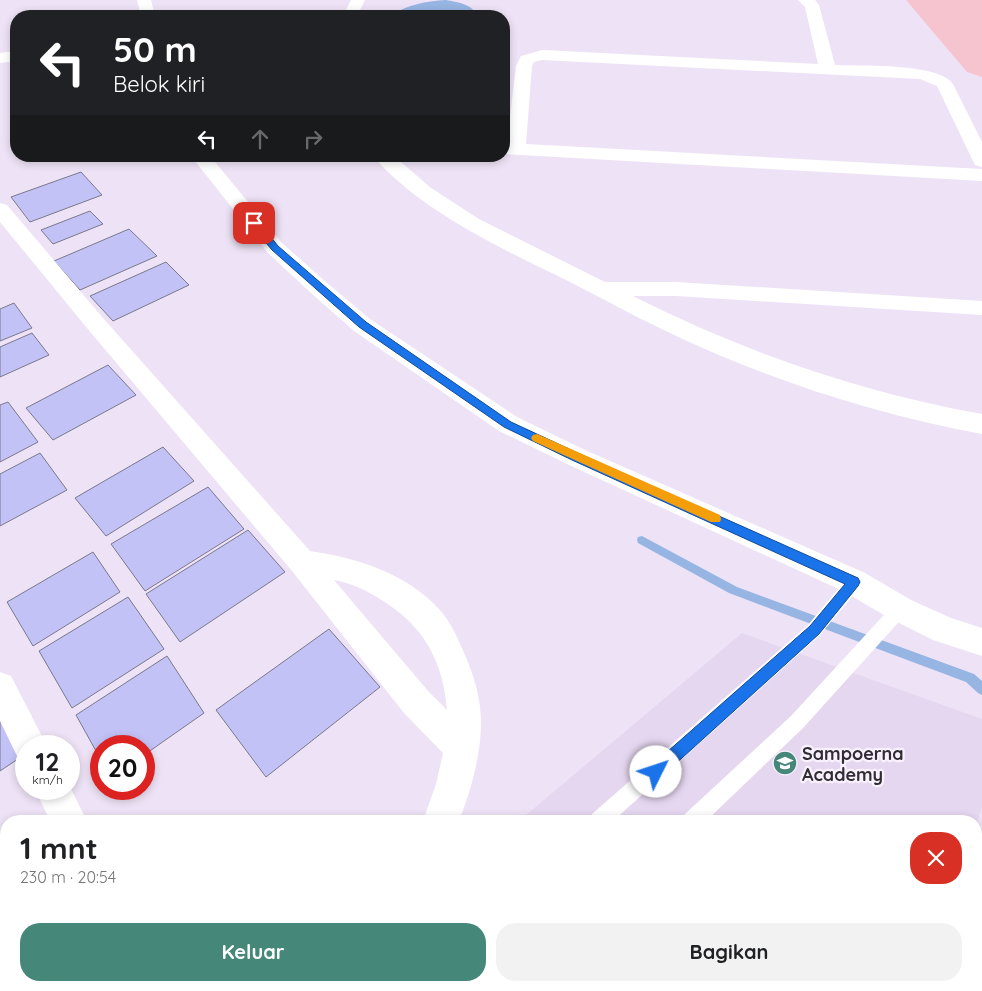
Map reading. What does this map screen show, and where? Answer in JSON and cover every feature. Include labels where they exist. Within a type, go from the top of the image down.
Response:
[{"type":"street","points":[[805,0],[812,5],[828,69]]},
{"type":"street","points":[[982,161],[945,84],[941,80],[922,74],[536,55],[527,59],[524,66],[510,149],[982,175]]},
{"type":"street","points":[[205,162],[275,248],[318,287],[362,325],[508,424],[576,457],[854,582],[900,609],[944,630],[982,642]]},
{"type":"street","points":[[389,162],[412,183],[481,228],[698,337],[790,374],[936,417],[982,424]]},
{"type":"street","points":[[0,209],[95,323],[302,562],[416,702],[461,747]]},
{"type":"street","points":[[602,289],[676,289],[982,308]]},
{"type":"street","points":[[302,562],[350,571],[373,580],[404,599],[436,627],[453,662],[464,717],[461,747],[450,799],[443,815]]},
{"type":"street","points":[[944,630],[982,658]]},
{"type":"street","points":[[0,687],[24,735]]},
{"type":"street","points":[[58,800],[66,815]]},
{"type":"lane","points":[[606,815],[814,630],[854,582]]},
{"type":"lane","points":[[698,815],[797,722],[900,609]]},
{"type":"shaded area","points":[[906,0],[982,0],[982,77],[967,72]]},
{"type":"shaded area","name":"Sampoerna Academy","points":[[742,633],[982,719],[982,807],[979,815],[526,815]]},
{"type":"water","points":[[446,0],[460,3],[473,10],[401,10],[431,1]]},
{"type":"building","points":[[81,172],[102,195],[30,222],[11,197]]},
{"type":"building","points":[[90,211],[103,224],[53,244],[41,230]]},
{"type":"building","points":[[129,229],[157,256],[80,290],[54,261]]},
{"type":"building","points":[[166,262],[189,285],[113,321],[90,296]]},
{"type":"building","points":[[14,303],[32,328],[0,341],[0,309]]},
{"type":"building","points":[[32,333],[49,355],[0,377],[0,347]]},
{"type":"building","points":[[108,365],[136,395],[53,440],[26,408]]},
{"type":"building","points":[[8,402],[38,442],[0,462],[0,405]]},
{"type":"building","points":[[163,447],[194,481],[106,536],[75,498]]},
{"type":"building","points":[[40,453],[67,490],[0,526],[0,474]]},
{"type":"building","points":[[208,487],[244,529],[145,591],[111,544]]},
{"type":"building","points":[[248,530],[285,572],[180,642],[146,594]]},
{"type":"building","points":[[93,552],[120,592],[33,646],[7,602]]},
{"type":"building","points":[[128,597],[164,649],[72,708],[39,651]]},
{"type":"building","points":[[329,629],[380,687],[266,777],[216,710]]},
{"type":"building","points":[[167,656],[204,713],[155,747],[155,735],[90,735],[90,740],[76,715]]},
{"type":"building","points":[[0,718],[15,746],[15,761],[0,771]]},
{"type":"waterway","points":[[642,540],[733,590],[970,678],[982,689]]},
{"type":"slow traffic","points":[[537,438],[715,519]]},
{"type":"place","name":"Sampoerna Academy","points":[[785,763]]},
{"type":"route","points":[[254,223],[275,248],[362,325],[508,424],[576,457],[854,582],[814,630],[656,772]]}]
